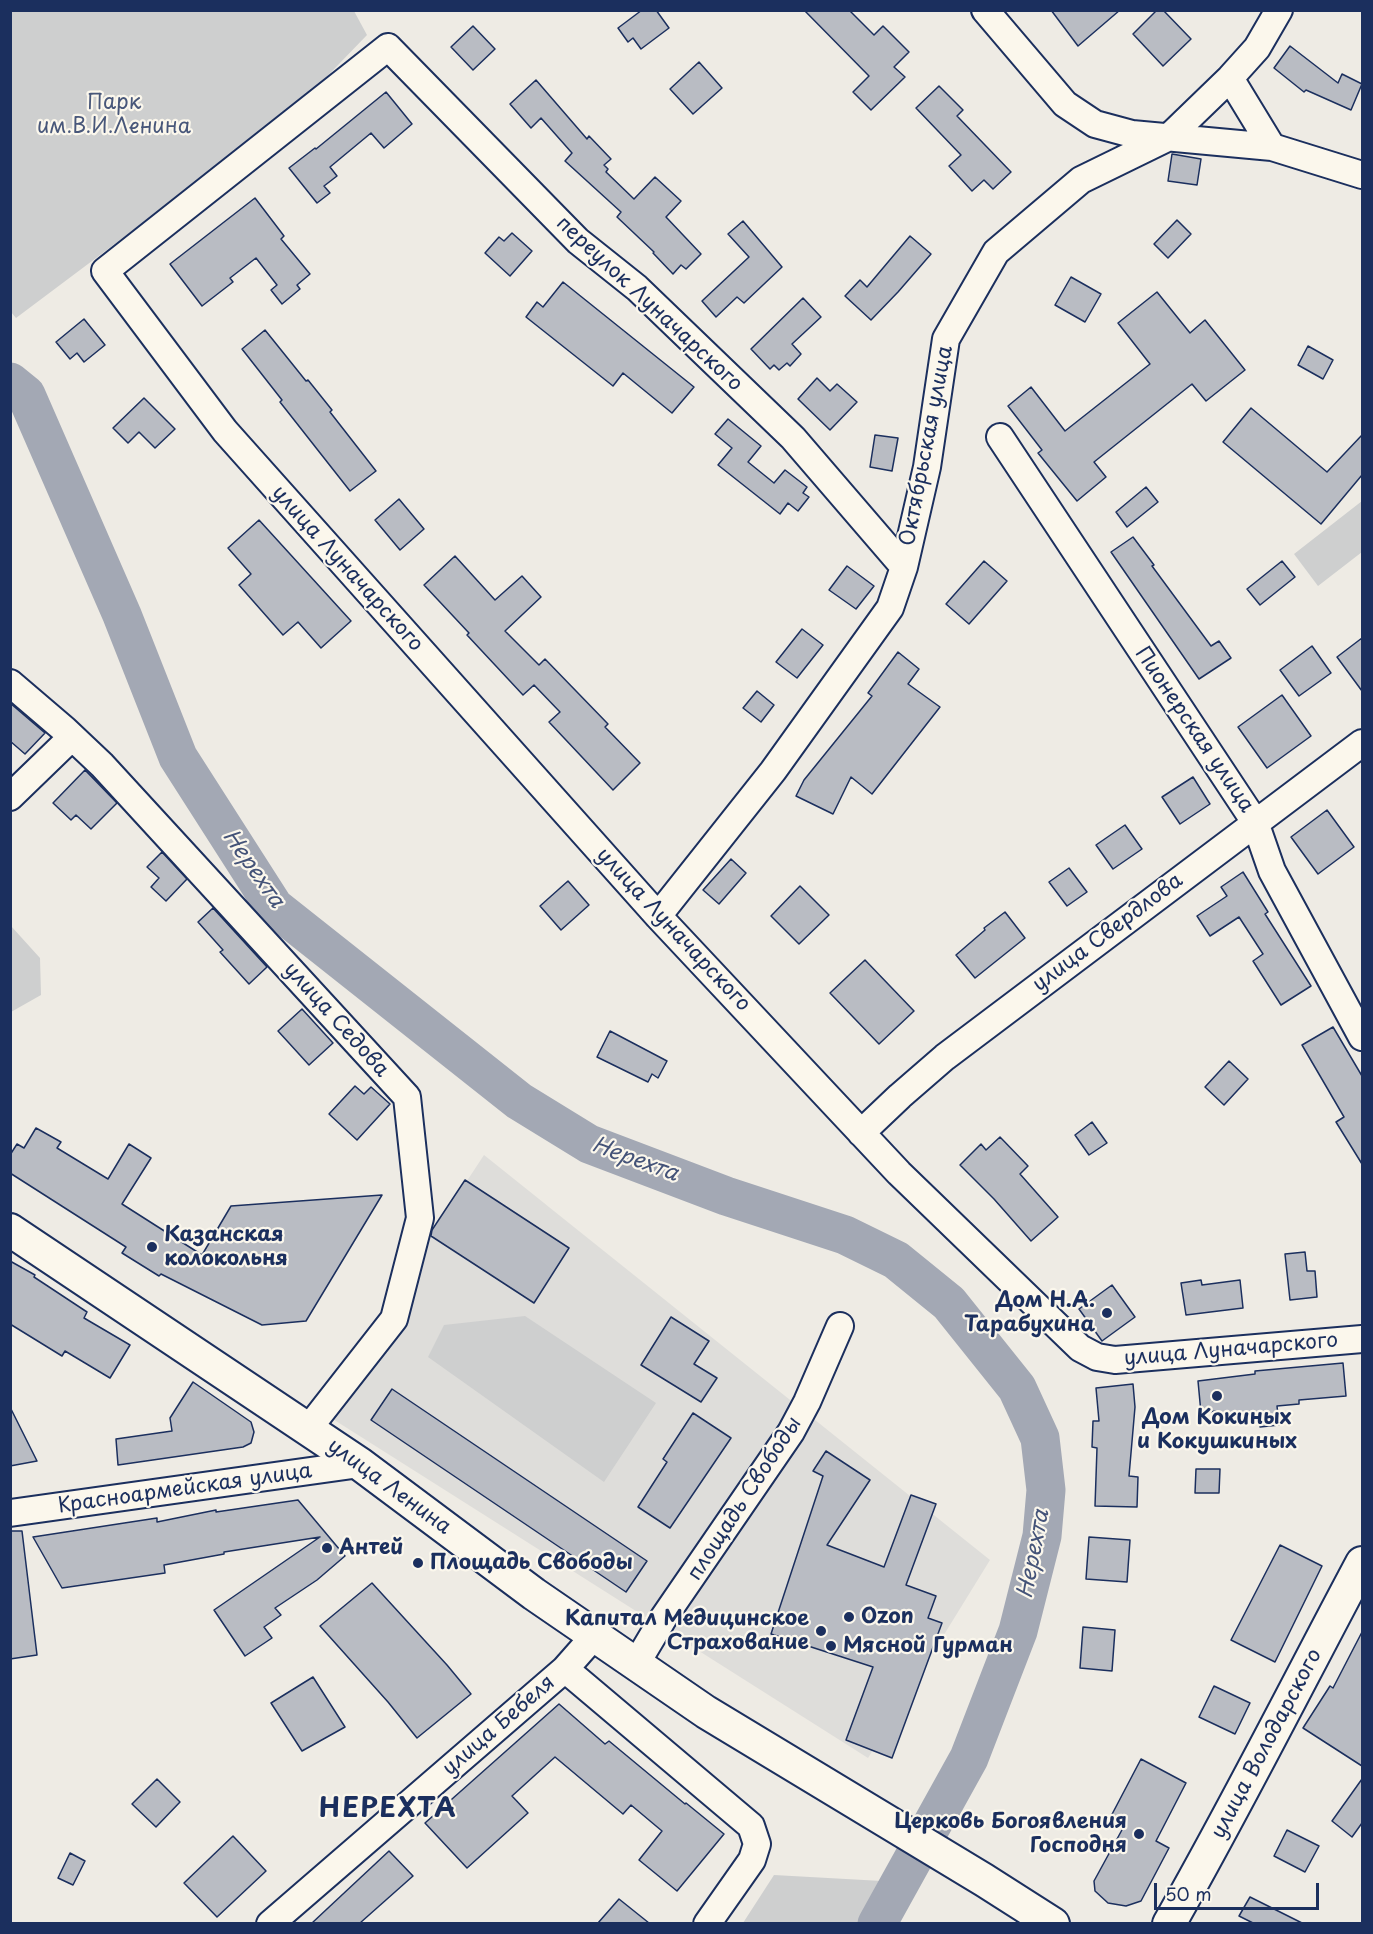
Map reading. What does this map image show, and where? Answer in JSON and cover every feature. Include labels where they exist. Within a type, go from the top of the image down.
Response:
[{"type":"main road","name":"улица Ленина","points":[[10,1230],[360,1464],[534,1594],[706,1713],[1053,1923]]},
{"type":"main road","name":"улица Володарского","points":[[1169,1923],[1221,1833],[1362,1563]]},
{"type":"street","points":[[985,10],[1065,104],[1095,124],[1132,134],[1272,147],[1362,175]]},
{"type":"street","name":"Октябрьская улица","points":[[658,916],[773,771],[890,608],[904,567],[927,467],[946,339],[996,252],[1081,180],[1168,137],[1230,78],[1257,48],[1279,10]]},
{"type":"street","name":"переулок Луначарского","points":[[105,271],[388,48],[578,241],[637,288],[794,438],[904,567]]},
{"type":"street","points":[[1230,78],[1272,147]]},
{"type":"street","name":"улица Луначарского","points":[[105,271],[225,431],[658,916],[899,1173],[1080,1348],[1096,1357],[1114,1360],[1362,1339]]},
{"type":"street","name":"Пионерская улица","points":[[1000,437],[1255,822],[1272,871],[1362,1037]]},
{"type":"street","name":"улица Седова","points":[[10,683],[102,765],[407,1097],[420,1218],[394,1319],[308,1429]]},
{"type":"street","points":[[10,797],[72,737]]},
{"type":"street","name":"улица Свердлова","points":[[861,1133],[945,1056],[1362,743]]},
{"type":"street","name":"площадь Свободы","points":[[636,1664],[664,1617],[791,1432],[807,1402],[840,1326]]},
{"type":"street","name":"Красноармейская улица","points":[[10,1513],[360,1464]]},
{"type":"street","name":"улица Бебеля","points":[[270,1923],[565,1669],[595,1635]]},
{"type":"street","points":[[565,1669],[752,1826],[757,1844],[752,1860],[707,1923]]},
{"type":"shaded area","points":[[484,1155],[990,1560],[868,1758],[317,1409]]},
{"type":"green space","name":"Парк им.В.И.Ленина","points":[[11,11],[354,11],[367,35],[309,95],[264,132],[16,318],[11,312]]},
{"type":"green space","points":[[1362,501],[1362,552],[1318,586],[1294,554]]},
{"type":"green space","points":[[11,926],[40,958],[41,995],[11,1012]]},
{"type":"green space","points":[[525,1316],[656,1403],[604,1482],[428,1357],[444,1325]]},
{"type":"green space","points":[[774,1875],[900,1882],[877,1923],[743,1923]]},
{"type":"building","points":[[642,10],[656,10],[669,28],[641,49],[633,38],[628,42],[618,28]]},
{"type":"building","points":[[804,10],[849,10],[874,35],[883,26],[909,52],[894,67],[905,77],[871,110],[853,92],[869,76]]},
{"type":"building","points":[[1051,10],[1120,10],[1078,46]]},
{"type":"building","points":[[1157,10],[1163,10],[1191,39],[1163,66],[1133,34]]},
{"type":"building","points":[[473,26],[495,49],[473,70],[451,47]]},
{"type":"building","points":[[1290,46],[1338,83],[1342,74],[1362,84],[1351,110],[1306,90],[1304,92],[1274,68]]},
{"type":"building","points":[[699,62],[722,88],[693,114],[670,89]]},
{"type":"building","points":[[536,80],[587,139],[589,136],[611,159],[604,165],[608,169],[606,172],[634,199],[655,177],[681,201],[666,217],[701,254],[686,269],[681,265],[673,274],[654,252],[617,217],[621,212],[565,161],[572,153],[541,118],[531,128],[510,104]]},
{"type":"building","points":[[939,86],[963,110],[957,116],[1011,172],[993,189],[984,180],[972,191],[949,166],[961,155],[916,108]]},
{"type":"building","points":[[386,92],[412,124],[384,148],[371,133],[330,167],[337,176],[324,186],[330,193],[317,203],[289,168]]},
{"type":"building","points":[[1172,154],[1201,159],[1197,185],[1168,181]]},
{"type":"building","points":[[255,198],[284,236],[281,239],[310,274],[297,285],[300,289],[282,304],[271,290],[277,285],[256,258],[230,278],[233,282],[202,306],[170,264]]},
{"type":"building","points":[[1177,220],[1191,234],[1168,258],[1154,244]]},
{"type":"building","points":[[743,221],[782,267],[744,303],[737,297],[716,317],[702,301],[749,257],[728,234]]},
{"type":"building","points":[[512,233],[532,251],[510,276],[485,253],[499,237],[504,241]]},
{"type":"building","points":[[910,236],[931,254],[871,320],[845,296],[860,280],[867,287]]},
{"type":"building","points":[[1071,277],[1101,294],[1085,322],[1055,305]]},
{"type":"building","points":[[563,282],[694,387],[672,413],[623,373],[613,386],[526,317],[537,302],[543,307]]},
{"type":"building","points":[[1157,292],[1190,333],[1205,320],[1245,370],[1206,401],[1192,384],[1094,462],[1106,477],[1077,501],[1038,453],[1042,450],[1008,406],[1031,387],[1065,431],[1150,364],[1118,323]]},
{"type":"building","points":[[803,298],[821,317],[792,344],[801,354],[790,366],[787,363],[779,370],[774,365],[770,369],[751,349]]},
{"type":"building","points":[[84,319],[105,345],[84,362],[77,353],[70,359],[56,342]]},
{"type":"building","points":[[265,330],[332,410],[330,412],[376,471],[350,491],[280,402],[282,400],[242,349]]},
{"type":"building","points":[[1308,346],[1333,360],[1323,379],[1298,365]]},
{"type":"building","points":[[817,378],[830,391],[837,384],[857,402],[830,430],[798,399]]},
{"type":"building","points":[[144,398],[175,429],[155,448],[139,432],[128,443],[113,428]]},
{"type":"building","points":[[1251,408],[1327,472],[1362,435],[1362,475],[1321,524],[1223,442]]},
{"type":"building","points":[[728,419],[761,446],[748,462],[774,483],[785,470],[807,487],[803,493],[809,497],[798,511],[788,503],[780,514],[718,465],[732,448],[715,434]]},
{"type":"building","points":[[875,435],[898,438],[892,471],[870,467]]},
{"type":"building","points":[[1146,487],[1158,502],[1127,527],[1116,512]]},
{"type":"building","points":[[399,499],[424,529],[400,550],[375,520]]},
{"type":"building","points":[[259,520],[351,621],[321,648],[298,622],[283,635],[239,585],[251,574],[228,548]]},
{"type":"building","points":[[1133,537],[1211,646],[1219,641],[1231,658],[1199,679],[1111,552]]},
{"type":"building","points":[[455,556],[495,600],[522,576],[541,597],[505,631],[539,665],[545,659],[608,724],[605,727],[640,763],[613,790],[549,722],[560,712],[534,685],[523,695],[424,585]]},
{"type":"building","points":[[984,561],[1007,581],[969,624],[946,604]]},
{"type":"building","points":[[1282,561],[1295,577],[1260,605],[1247,589]]},
{"type":"building","points":[[847,566],[874,586],[856,609],[829,590]]},
{"type":"building","points":[[802,629],[823,645],[797,678],[776,662]]},
{"type":"building","points":[[1362,638],[1362,691],[1337,657]]},
{"type":"building","points":[[1312,646],[1331,673],[1299,696],[1280,670]]},
{"type":"building","points":[[898,652],[919,669],[908,684],[940,707],[872,794],[851,777],[833,814],[796,796],[804,780],[872,696],[868,693]]},
{"type":"building","points":[[757,691],[774,705],[761,722],[743,708]]},
{"type":"building","points":[[1282,695],[1311,736],[1267,768],[1238,727]]},
{"type":"building","points":[[10,703],[45,733],[25,754],[10,741]]},
{"type":"building","points":[[85,770],[117,803],[91,829],[76,815],[71,820],[53,803]]},
{"type":"building","points":[[1193,777],[1210,804],[1180,824],[1162,797]]},
{"type":"building","points":[[1327,810],[1354,847],[1318,874],[1291,837]]},
{"type":"building","points":[[1125,825],[1142,849],[1113,869],[1096,845]]},
{"type":"building","points":[[162,852],[187,879],[166,901],[151,887],[159,878],[147,867]]},
{"type":"building","points":[[731,859],[746,873],[719,904],[703,890]]},
{"type":"building","points":[[1069,868],[1087,892],[1067,906],[1049,882]]},
{"type":"building","points":[[1243,872],[1268,912],[1265,914],[1311,986],[1281,1005],[1253,961],[1263,954],[1239,917],[1210,936],[1197,916],[1227,896],[1221,887]]},
{"type":"building","points":[[568,881],[589,905],[561,930],[540,906]]},
{"type":"building","points":[[800,886],[829,915],[799,944],[771,916]]},
{"type":"building","points":[[213,908],[267,967],[249,984],[220,952],[223,950],[198,922]]},
{"type":"building","points":[[1005,912],[1025,938],[975,978],[956,955],[985,930],[984,928]]},
{"type":"building","points":[[865,960],[914,1011],[879,1044],[830,993]]},
{"type":"building","points":[[302,1009],[333,1043],[309,1065],[278,1031]]},
{"type":"building","points":[[1333,1027],[1362,1076],[1362,1164],[1336,1122],[1344,1117],[1302,1045]]},
{"type":"building","points":[[610,1031],[667,1061],[658,1078],[652,1074],[648,1082],[597,1057]]},
{"type":"building","points":[[1229,1061],[1248,1079],[1224,1105],[1205,1087]]},
{"type":"building","points":[[355,1086],[364,1094],[371,1087],[390,1104],[357,1140],[329,1114]]},
{"type":"building","points":[[1092,1122],[1107,1143],[1089,1155],[1075,1135]]},
{"type":"building","points":[[36,1128],[61,1142],[57,1148],[108,1179],[129,1144],[151,1158],[122,1204],[202,1255],[231,1206],[382,1195],[306,1321],[262,1325],[161,1274],[159,1276],[122,1253],[126,1247],[10,1173],[10,1155],[17,1144],[24,1148]]},
{"type":"building","points":[[1000,1137],[1028,1166],[1020,1174],[1058,1217],[1031,1241],[960,1165],[981,1144],[986,1150]]},
{"type":"building","points":[[465,1180],[569,1248],[534,1303],[431,1236],[432,1230]]},
{"type":"building","points":[[1305,1252],[1307,1271],[1315,1271],[1317,1297],[1290,1300],[1285,1254]]},
{"type":"building","points":[[10,1261],[35,1275],[34,1277],[87,1312],[84,1318],[130,1345],[110,1378],[65,1351],[62,1356],[10,1324]]},
{"type":"building","points":[[1201,1280],[1202,1285],[1240,1280],[1243,1308],[1186,1315],[1181,1283]]},
{"type":"building","name":"Дом Н.А. Тарабухина","points":[[1112,1285],[1135,1317],[1102,1341],[1079,1309]]},
{"type":"building","points":[[671,1317],[709,1341],[694,1364],[717,1378],[701,1402],[641,1365]]},
{"type":"building","points":[[1343,1363],[1346,1396],[1299,1400],[1299,1404],[1277,1406],[1279,1425],[1260,1427],[1259,1413],[1217,1419],[1216,1411],[1201,1413],[1198,1381],[1255,1374],[1255,1371]]},
{"type":"building","points":[[193,1382],[251,1422],[254,1432],[251,1443],[243,1447],[118,1465],[116,1439],[172,1431],[170,1418]]},
{"type":"building","points":[[1133,1384],[1135,1407],[1129,1476],[1138,1477],[1137,1507],[1095,1506],[1097,1448],[1092,1447],[1093,1421],[1099,1421],[1096,1388]]},
{"type":"building","points":[[392,1389],[647,1561],[626,1592],[371,1420]]},
{"type":"building","points":[[10,1407],[37,1461],[10,1466]]},
{"type":"building","points":[[693,1413],[731,1438],[670,1528],[638,1507],[667,1462],[663,1459]]},
{"type":"building","points":[[826,1451],[870,1480],[827,1545],[884,1567],[911,1495],[936,1504],[906,1585],[936,1596],[928,1618],[942,1623],[892,1758],[846,1740],[873,1667],[771,1634],[823,1476],[813,1471]]},
{"type":"building","points":[[1196,1469],[1220,1469],[1219,1493],[1195,1493]]},
{"type":"building","points":[[298,1500],[345,1556],[317,1580],[275,1608],[281,1615],[264,1627],[272,1638],[245,1656],[214,1610],[320,1537],[224,1552],[224,1554],[164,1565],[165,1573],[62,1588],[33,1537],[157,1518],[157,1522],[216,1510],[216,1512]]},
{"type":"building","points":[[10,1531],[22,1531],[37,1655],[10,1659]]},
{"type":"building","points":[[1089,1537],[1130,1540],[1127,1582],[1086,1579]]},
{"type":"building","points":[[1280,1545],[1322,1566],[1275,1662],[1231,1640]]},
{"type":"building","points":[[372,1583],[471,1694],[417,1738],[320,1626]]},
{"type":"building","points":[[1083,1627],[1115,1630],[1112,1671],[1080,1668]]},
{"type":"building","points":[[1362,1632],[1362,1766],[1303,1728],[1330,1686],[1333,1688]]},
{"type":"building","points":[[313,1677],[345,1727],[302,1751],[271,1703]]},
{"type":"building","points":[[1214,1686],[1250,1703],[1235,1734],[1199,1717]]},
{"type":"building","points":[[559,1704],[605,1744],[609,1741],[724,1834],[677,1891],[639,1860],[662,1831],[631,1805],[623,1814],[555,1757],[512,1796],[528,1813],[467,1868],[425,1823]]},
{"type":"building","name":"Церковь Богоявления Господня","points":[[1141,1759],[1186,1783],[1156,1841],[1169,1848],[1141,1901],[1126,1906],[1108,1903],[1095,1891],[1094,1881],[1123,1828],[1109,1820]]},
{"type":"building","points":[[157,1779],[180,1802],[156,1827],[132,1804]]},
{"type":"building","points":[[1362,1779],[1362,1823],[1352,1837],[1332,1821]]},
{"type":"building","points":[[1287,1830],[1319,1846],[1305,1872],[1274,1856]]},
{"type":"building","points":[[233,1836],[266,1871],[217,1917],[184,1883]]},
{"type":"building","points":[[389,1851],[413,1876],[360,1923],[312,1923]]},
{"type":"building","points":[[70,1853],[85,1861],[73,1885],[58,1878]]},
{"type":"building","points":[[1250,1897],[1302,1923],[1253,1923],[1239,1916]]},
{"type":"building","points":[[619,1899],[649,1923],[598,1923]]},
{"type":"waterway","name":"Нерехта","points":[[10,382],[26,395],[122,615],[178,757],[274,907],[519,1101],[589,1144],[726,1196],[845,1235],[896,1260],[949,1303],[1017,1388],[1040,1438],[1046,1490],[1042,1536],[1018,1631],[969,1758],[877,1924]]},
{"type":"place","name":"Казанская колокольня","points":[[152,1247]]},
{"type":"place","name":"Дом Н.А. Тарабухина","points":[[1107,1313]]},
{"type":"place","name":"Дом Кокиных и Кокушкиных","points":[[1217,1396]]},
{"type":"place","name":"Антей","points":[[327,1548]]},
{"type":"place","name":"Площадь Свободы","points":[[418,1563]]},
{"type":"place","name":"Ozon","points":[[849,1617]]},
{"type":"place","name":"Капитал Медицинское Страхование","points":[[821,1631]]},
{"type":"place","name":"Мясной Гурман","points":[[831,1646]]},
{"type":"place","name":"Церковь Богоявления Господня","points":[[1139,1834]]},
{"type":"district","name":"НЕРЕХТА","points":[[388,1810]]}]
